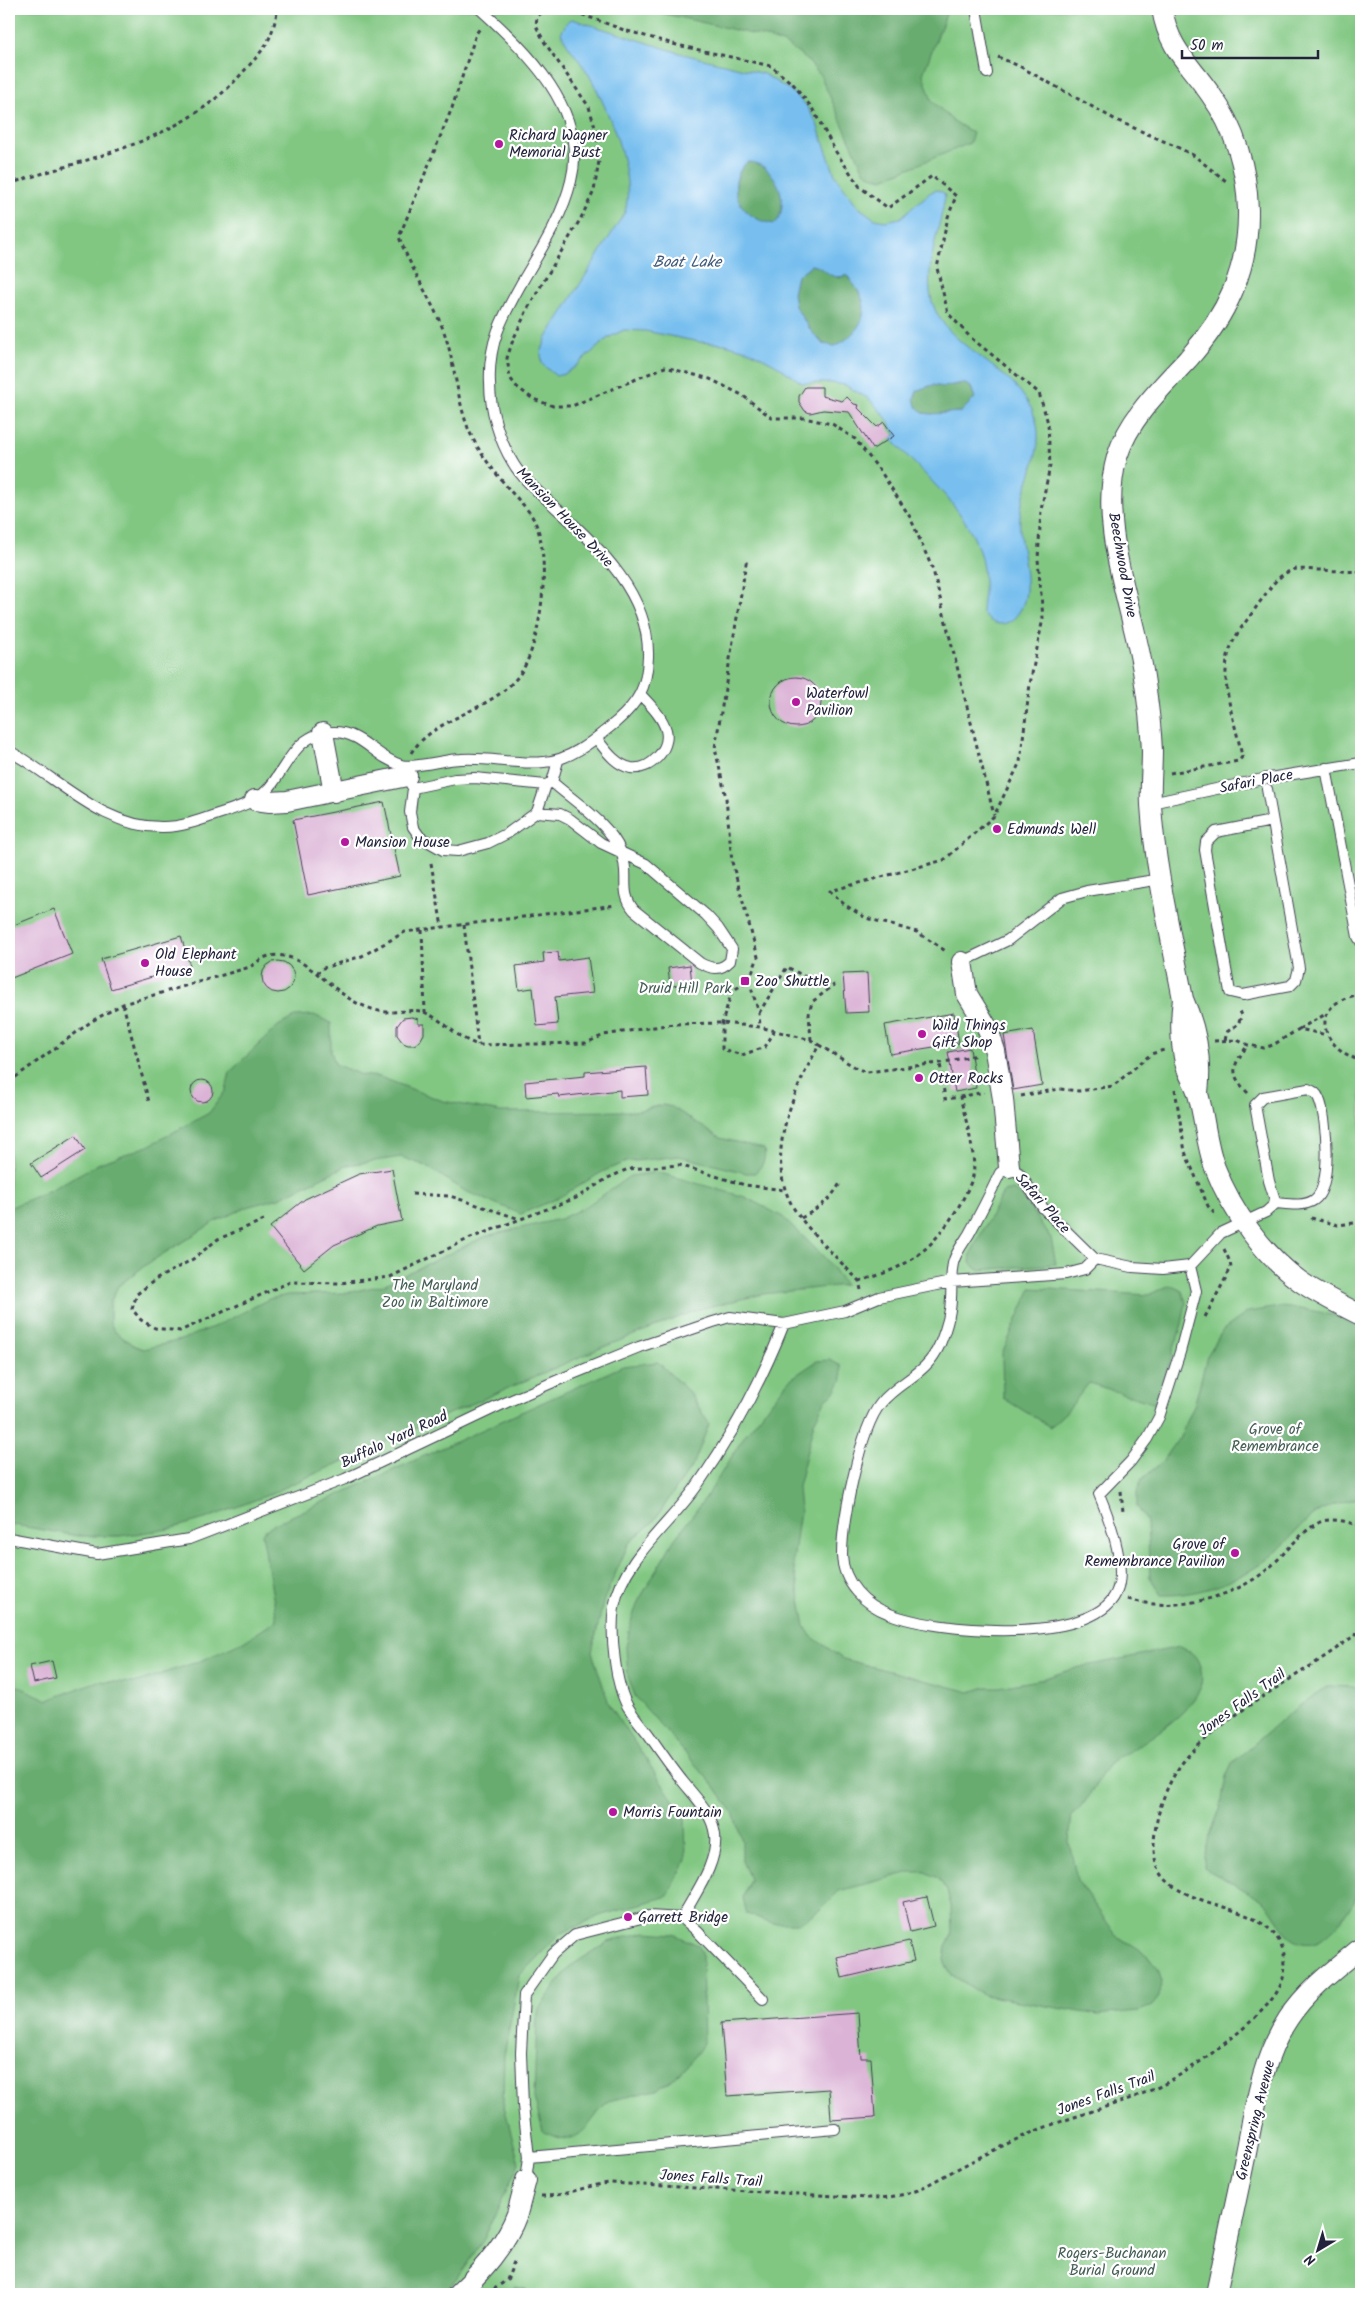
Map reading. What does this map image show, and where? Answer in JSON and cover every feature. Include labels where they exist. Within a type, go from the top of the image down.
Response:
[{"type":"street","name":"Beechwood Drive","points":[[1162,9],[1165,28],[1174,47],[1226,117],[1237,145],[1245,176],[1248,209],[1246,243],[1239,272],[1220,318],[1188,359],[1157,391],[1138,416],[1117,456],[1113,481],[1114,531],[1144,674],[1150,719],[1151,803],[1161,879],[1183,999],[1194,1023],[1198,1044],[1201,1067],[1198,1093],[1215,1168],[1244,1222],[1264,1248],[1301,1282],[1361,1315]]},
{"type":"street","points":[[323,733],[334,792]]},
{"type":"street","name":"Mansion House Drive","points":[[255,800],[270,802],[287,801],[408,777]]},
{"type":"street","name":"Safari Place","points":[[962,962],[967,994],[986,1027],[995,1052],[1002,1094],[1009,1167]]},
{"type":"street","name":"Greenspring Avenue","points":[[1216,2294],[1258,2093],[1276,2041],[1288,2020],[1306,1996],[1324,1977],[1361,1948]]},
{"type":"street","points":[[458,2294],[477,2275],[500,2245],[532,2188]]},
{"type":"lane","name":"Mansion House Drive","points":[[408,777],[463,758],[538,763],[558,761],[596,738],[620,718],[641,695],[648,673],[649,642],[634,597],[615,568],[589,539],[526,481],[514,465],[502,441],[493,411],[490,384],[491,358],[497,330],[562,209],[571,182],[575,160],[574,139],[567,119],[554,93],[526,53],[480,9]]},
{"type":"lane","points":[[976,9],[987,73]]},
{"type":"lane","points":[[596,738],[610,755],[630,768],[641,767],[652,762],[662,752],[666,742],[666,731],[652,707],[641,695]]},
{"type":"lane","name":"Mansion House Drive","points":[[9,751],[99,811],[144,826],[166,828],[190,823],[255,800],[267,791],[299,745],[311,736],[323,733],[338,732],[352,736],[408,777],[455,780],[475,778],[549,784]]},
{"type":"lane","points":[[408,777],[413,827],[420,837],[443,850],[458,851],[488,843],[508,833],[537,812],[558,761]]},
{"type":"lane","name":"Safari Place","points":[[1151,803],[1326,768],[1361,763]]},
{"type":"lane","points":[[1326,768],[1358,937],[1361,942]]},
{"type":"lane","points":[[537,812],[560,814],[570,819],[601,844],[622,853],[646,864],[706,915],[732,949],[730,961],[718,969],[710,968],[700,963],[629,904],[624,892],[627,872],[622,853],[612,834],[549,784]]},
{"type":"lane","points":[[1266,789],[1272,821],[1298,976],[1290,986],[1242,995],[1230,992],[1205,850],[1206,842],[1216,832],[1272,821]]},
{"type":"lane","points":[[962,962],[1008,940],[1062,898],[1087,891],[1161,879]]},
{"type":"lane","points":[[1095,1260],[1163,1269],[1190,1266],[1221,1233],[1266,1212],[1276,1203],[1294,1204],[1313,1201],[1322,1190],[1326,1148],[1320,1099],[1313,1090],[1308,1089],[1263,1096],[1257,1102],[1256,1120],[1269,1181],[1276,1203]]},
{"type":"lane","points":[[1009,1167],[1000,1174],[954,1260],[948,1321],[940,1344],[932,1360],[916,1376],[894,1389],[880,1404],[868,1430],[851,1486],[844,1519],[842,1557],[849,1581],[858,1593],[871,1604],[888,1614],[910,1621],[952,1628],[995,1631],[1036,1629],[1073,1622],[1095,1614],[1109,1604],[1116,1593],[1120,1580],[1113,1529],[1099,1494],[1132,1461],[1147,1439],[1159,1416],[1180,1352],[1196,1291],[1190,1266]]},
{"type":"lane","name":"Safari Place","points":[[1009,1167],[1019,1173],[1043,1208],[1095,1260]]},
{"type":"lane","name":"Buffalo Yard Road","points":[[9,1538],[97,1554],[189,1539],[345,1479],[507,1402],[639,1347],[730,1317],[784,1324],[845,1311],[878,1297],[951,1282],[1066,1274],[1086,1269],[1095,1260]]},
{"type":"lane","points":[[682,1918],[712,1862],[715,1835],[706,1810],[628,1707],[618,1681],[614,1649],[614,1608],[625,1576],[637,1558],[696,1487],[737,1423],[766,1370],[784,1324]]},
{"type":"lane","points":[[532,2188],[523,2106],[521,2053],[524,1995],[553,1954],[575,1935],[649,1916],[682,1918],[763,1999]]},
{"type":"lane","points":[[529,2157],[835,2129]]},
{"type":"path","points":[[9,184],[116,152],[164,133],[206,106],[236,81],[258,56],[271,35],[278,9]]},
{"type":"path","points":[[548,9],[536,16],[536,26],[545,43],[589,107],[598,134],[598,161],[594,192],[581,218],[528,308],[513,340],[507,358],[510,378],[517,388],[533,399],[553,406],[572,406],[665,366],[718,383],[742,395],[772,418],[804,418],[832,424],[856,439],[881,472],[910,517],[933,570],[994,816]]},
{"type":"path","points":[[567,9],[624,30],[677,45],[771,66],[794,85],[812,108],[836,152],[860,187],[888,208],[932,176],[956,196],[948,217],[937,268],[948,312],[970,337],[1039,393],[1048,423],[1050,466],[1041,510],[1038,559],[1043,618],[1030,684],[1020,762],[994,816],[944,860],[830,890],[845,905],[866,918],[917,932],[962,962]]},
{"type":"path","points":[[408,777],[417,745],[424,738],[504,692],[528,660],[536,636],[539,619],[543,561],[534,518],[486,460],[469,429],[442,328],[399,237],[452,108],[476,34],[490,17]]},
{"type":"path","points":[[983,50],[1019,66],[1116,120],[1179,148],[1200,160],[1232,186]]},
{"type":"path","points":[[747,558],[716,748],[726,798],[732,862],[758,957],[748,981],[732,991],[722,1022],[722,1049],[742,1055],[765,1047],[774,1032]]},
{"type":"path","points":[[1162,775],[1239,761],[1242,757],[1226,681],[1228,657],[1234,638],[1279,577],[1290,570],[1297,569],[1361,572]]},
{"type":"path","points":[[431,863],[442,927]]},
{"type":"path","points":[[316,974],[320,969],[362,956],[404,932],[629,904]]},
{"type":"path","points":[[464,925],[478,1045]]},
{"type":"path","points":[[422,930],[425,1012]]},
{"type":"path","points":[[9,1082],[92,1021],[123,1004],[250,967],[265,957],[281,955],[304,964],[331,987],[366,1006],[390,1013],[410,1010],[425,1012],[463,1040],[478,1045],[586,1043],[604,1035],[664,1025],[722,1022],[760,1027],[812,1040],[858,1069],[867,1072],[940,1063],[995,1052]]},
{"type":"path","points":[[759,1013],[787,967],[811,980],[834,985],[812,1002],[810,1014],[812,1040]]},
{"type":"path","points":[[748,981],[759,1013],[760,1027]]},
{"type":"path","points":[[1218,1041],[1237,1040],[1248,1045],[1264,1048],[1326,1014],[1342,1001],[1359,994],[1361,984]]},
{"type":"path","points":[[722,985],[732,991]]},
{"type":"path","points":[[1225,1040],[1227,1032],[1238,1024],[1242,1015],[1230,992]]},
{"type":"path","points":[[123,1004],[150,1102]]},
{"type":"path","points":[[1326,1014],[1324,1020],[1327,1035],[1336,1046],[1351,1058],[1361,1062]]},
{"type":"path","points":[[1299,1029],[1327,1035]]},
{"type":"path","points":[[819,1045],[797,1087],[784,1122],[780,1160],[785,1190],[800,1218],[859,1281],[864,1303]]},
{"type":"path","points":[[1248,1045],[1236,1061],[1234,1070],[1242,1088],[1257,1102]]},
{"type":"path","points":[[940,1063],[945,1099],[1060,1089],[1079,1091],[1113,1086],[1151,1054],[1170,1049]]},
{"type":"path","points":[[859,1281],[888,1273],[914,1259],[941,1234],[961,1203],[973,1176],[972,1147],[960,1097]]},
{"type":"path","points":[[264,1220],[218,1239],[193,1259],[155,1280],[137,1294],[132,1309],[141,1320],[155,1328],[180,1330],[290,1282],[340,1283],[390,1277],[468,1239],[576,1198],[608,1178],[628,1169],[678,1166],[745,1185],[785,1190]]},
{"type":"path","points":[[800,1218],[823,1206],[840,1183]]},
{"type":"path","points":[[412,1194],[450,1196],[520,1219]]},
{"type":"path","points":[[1305,1216],[1338,1225],[1361,1222]]},
{"type":"path","points":[[1116,1593],[1143,1604],[1162,1606],[1204,1600],[1252,1580],[1267,1570],[1310,1529],[1322,1521],[1336,1520],[1361,1527]]},
{"type":"path","name":"Jones Falls Trail","points":[[532,2188],[550,2196],[595,2184],[610,2183],[890,2198],[918,2190],[1037,2131],[1156,2088],[1209,2054],[1241,2032],[1273,1998],[1281,1985],[1285,1970],[1284,1953],[1277,1935],[1266,1925],[1251,1917],[1188,1895],[1165,1877],[1158,1863],[1154,1847],[1155,1831],[1166,1794],[1177,1770],[1188,1756],[1215,1733],[1241,1712],[1345,1643],[1361,1630]]},
{"type":"path","points":[[488,2294],[507,2280],[514,2268],[517,2250]]},
{"type":"green space","name":"Druid Hill Park","points":[[9,9],[1361,9],[1361,2294],[9,2294]]},
{"type":"green space","points":[[644,9],[948,9],[923,74],[932,101],[952,120],[973,133],[970,143],[883,179],[874,177],[864,171],[820,75],[806,59],[785,44],[765,37]]},
{"type":"green space","points":[[747,162],[766,168],[778,185],[782,205],[780,215],[775,224],[763,222],[753,217],[739,202],[736,193],[736,183],[740,172]]},
{"type":"green space","points":[[811,265],[819,266],[839,278],[846,275],[862,298],[864,309],[860,323],[852,334],[835,346],[824,344],[811,331],[795,306],[793,293],[797,276]]},
{"type":"green space","points":[[963,383],[971,387],[975,398],[961,412],[923,413],[916,406],[914,398],[918,390],[933,385],[943,387]]},
{"type":"green space","name":"The Maryland Zoo in Baltimore","points":[[314,1015],[331,1023],[331,1051],[335,1064],[361,1075],[380,1077],[443,1101],[501,1112],[635,1111],[663,1105],[672,1107],[720,1138],[764,1149],[765,1156],[755,1173],[746,1173],[679,1156],[626,1162],[604,1171],[556,1199],[521,1214],[465,1191],[426,1166],[401,1157],[348,1165],[279,1198],[250,1206],[216,1221],[147,1264],[118,1286],[110,1303],[110,1322],[114,1331],[133,1345],[143,1349],[181,1340],[218,1325],[269,1299],[288,1295],[346,1293],[383,1285],[486,1236],[560,1219],[585,1207],[630,1176],[657,1172],[745,1197],[783,1217],[826,1259],[845,1285],[763,1294],[700,1309],[601,1348],[416,1428],[268,1495],[205,1519],[169,1529],[120,1536],[78,1536],[9,1524],[9,1208],[48,1191],[100,1163],[148,1146],[209,1113],[226,1090],[230,1072],[278,1026],[296,1016]]},
{"type":"green space","points":[[1013,1190],[1020,1194],[1051,1238],[1056,1264],[979,1270],[970,1263],[971,1253],[1003,1192]]},
{"type":"green space","points":[[1170,1285],[1182,1291],[1186,1302],[1182,1324],[1156,1404],[1089,1383],[1067,1411],[1050,1427],[1003,1398],[1002,1354],[1031,1288],[1148,1295]]},
{"type":"green space","name":"Grove of Remembrance","points":[[1279,1307],[1321,1312],[1361,1326],[1361,1497],[1321,1510],[1264,1562],[1237,1578],[1207,1589],[1176,1595],[1161,1595],[1150,1577],[1147,1522],[1137,1506],[1137,1492],[1141,1480],[1163,1461],[1181,1435],[1195,1403],[1207,1356],[1223,1330],[1248,1312]]},
{"type":"green space","points":[[830,1360],[841,1366],[842,1379],[836,1391],[826,1399],[814,1422],[798,1487],[800,1510],[793,1562],[805,1626],[811,1636],[843,1659],[970,1692],[986,1687],[999,1687],[1039,1680],[1076,1668],[1180,1647],[1192,1653],[1198,1662],[1201,1670],[1201,1682],[1190,1704],[1180,1715],[1157,1733],[1110,1763],[1089,1797],[1072,1814],[1069,1842],[1077,1880],[1116,1935],[1151,1958],[1158,1969],[1162,1982],[1159,1997],[1152,2006],[1139,2011],[1098,2015],[984,1995],[950,1974],[944,1960],[946,1946],[952,1934],[951,1906],[947,1891],[938,1878],[925,1872],[911,1872],[839,1891],[821,1909],[800,1923],[773,1923],[747,1914],[743,1898],[750,1879],[742,1861],[742,1841],[733,1812],[715,1787],[635,1696],[628,1676],[626,1647],[632,1618],[639,1600],[674,1540],[709,1493],[745,1435],[789,1380],[817,1361]]},
{"type":"green space","points":[[658,1362],[690,1393],[709,1424],[694,1463],[653,1522],[629,1543],[604,1599],[592,1652],[609,1704],[685,1818],[686,1860],[668,1896],[599,1916],[560,1934],[519,1976],[504,2056],[503,2102],[519,2163],[484,2239],[455,2281],[440,2294],[9,2294],[9,1682],[48,1700],[98,1681],[134,1683],[203,1660],[245,1641],[277,1620],[262,1533],[272,1525],[623,1366]]},
{"type":"green space","points":[[1328,1686],[1354,1687],[1361,1690],[1361,1889],[1341,1920],[1322,1939],[1312,1943],[1301,1943],[1285,1932],[1264,1902],[1204,1868],[1206,1846],[1221,1806],[1226,1776],[1232,1763],[1296,1708]]},
{"type":"green space","points":[[645,1932],[673,1934],[698,1945],[702,1952],[704,2043],[688,2065],[674,2079],[656,2090],[608,2101],[588,2126],[574,2137],[566,2139],[543,2131],[534,2098],[539,2009],[569,1967],[608,1942]]},
{"type":"green space","points":[[514,2287],[526,2289],[528,2294],[508,2294]]},
{"type":"water","name":"Boat Lake","points":[[572,19],[683,54],[764,74],[791,91],[806,105],[817,124],[835,175],[858,207],[875,219],[885,221],[900,218],[931,192],[937,190],[944,193],[943,209],[930,268],[930,291],[936,311],[947,328],[997,369],[1027,400],[1036,420],[1038,432],[1036,456],[1020,516],[1020,535],[1026,572],[1026,591],[1021,608],[1011,621],[997,624],[982,613],[984,586],[981,559],[974,539],[964,520],[937,486],[891,438],[896,435],[885,416],[869,399],[845,385],[802,383],[775,364],[750,351],[725,344],[700,342],[645,331],[624,330],[608,338],[575,367],[564,374],[556,376],[542,364],[541,353],[546,339],[625,212],[627,197],[627,179],[612,123],[589,75],[561,33],[567,22]],"holes":[[[747,162],[765,168],[778,185],[782,205],[780,215],[775,224],[753,217],[739,202],[736,182],[739,172]],[[811,265],[817,266],[836,277],[847,275],[860,295],[864,309],[860,323],[852,334],[835,346],[823,344],[811,331],[795,306],[793,293],[797,276]],[[963,383],[971,387],[975,398],[961,412],[923,413],[916,406],[914,398],[918,390],[933,385],[943,387]]]},
{"type":"building","points":[[805,387],[822,387],[822,396],[842,401],[847,397],[854,404],[859,405],[858,408],[877,427],[884,422],[894,436],[873,449],[849,412],[823,410],[810,413],[805,411],[799,402],[799,396]]},
{"type":"building","name":"Waterfowl Pavilion","points":[[796,677],[806,679],[814,684],[819,692],[821,702],[819,712],[814,720],[806,725],[796,727],[786,725],[778,720],[773,712],[771,702],[773,692],[778,684],[786,679]]},
{"type":"building","name":"Mansion House","points":[[384,802],[400,876],[308,895],[293,820]]},
{"type":"building","points":[[54,909],[72,954],[9,979],[9,927]]},
{"type":"building","name":"Old Elephant House","points":[[181,936],[190,966],[111,989],[101,959]]},
{"type":"building","points":[[558,952],[559,961],[588,957],[593,993],[555,997],[558,1024],[537,1026],[533,988],[519,990],[516,966],[544,962],[543,953]]},
{"type":"building","points":[[278,961],[284,962],[289,966],[293,971],[293,983],[289,988],[284,992],[278,993],[272,992],[267,988],[263,983],[262,977],[263,971],[267,966],[272,962]]},
{"type":"building","points":[[690,965],[692,984],[670,986],[668,968]]},
{"type":"building","points":[[867,973],[869,1012],[846,1013],[843,974]]},
{"type":"building","name":"Wild Things Gift Shop","points":[[954,1013],[959,1043],[890,1054],[885,1025]]},
{"type":"building","points":[[412,1017],[418,1019],[418,1024],[424,1024],[424,1034],[420,1041],[414,1045],[408,1045],[403,1043],[397,1035],[397,1026],[403,1018]]},
{"type":"building","points":[[1033,1030],[1042,1085],[1013,1090],[1004,1035]]},
{"type":"building","points":[[970,1048],[976,1088],[955,1092],[948,1052]]},
{"type":"building","points":[[646,1067],[648,1095],[620,1097],[620,1090],[559,1097],[558,1094],[526,1097],[525,1082],[585,1076],[585,1072]]},
{"type":"building","points":[[202,1080],[210,1083],[213,1091],[210,1099],[202,1102],[194,1099],[191,1091],[194,1083]]},
{"type":"building","points":[[76,1135],[85,1150],[41,1178],[31,1163]]},
{"type":"building","points":[[392,1169],[402,1221],[377,1226],[334,1245],[304,1269],[270,1227],[305,1199],[359,1174]]},
{"type":"building","points":[[52,1661],[56,1678],[34,1683],[30,1666]]},
{"type":"building","points":[[927,1897],[934,1926],[910,1932],[903,1902]]},
{"type":"building","points":[[909,1941],[914,1961],[842,1978],[837,1957]]},
{"type":"building","points":[[858,2013],[861,2058],[871,2058],[875,2117],[831,2120],[829,2089],[727,2096],[721,2023]]},
{"type":"place","name":"Richard Wagner Memorial Bust","points":[[499,144]]},
{"type":"place","name":"Waterfowl Pavilion","points":[[796,702]]},
{"type":"place","name":"Edmunds Well","points":[[997,829]]},
{"type":"place","name":"Mansion House","points":[[345,842]]},
{"type":"place","name":"Old Elephant House","points":[[145,963]]},
{"type":"place","name":"Zoo Shuttle","points":[[745,981]]},
{"type":"place","name":"Wild Things Gift Shop","points":[[922,1034]]},
{"type":"place","name":"Otter Rocks","points":[[919,1078]]},
{"type":"place","name":"Grove of Remembrance Pavilion","points":[[1235,1553]]},
{"type":"place","name":"Morris Fountain","points":[[613,1812]]},
{"type":"place","name":"Garrett Bridge","points":[[628,1917]]},
{"type":"park label","name":"Rogers-Buchanan Burial Ground","points":[[1112,2262]]}]
